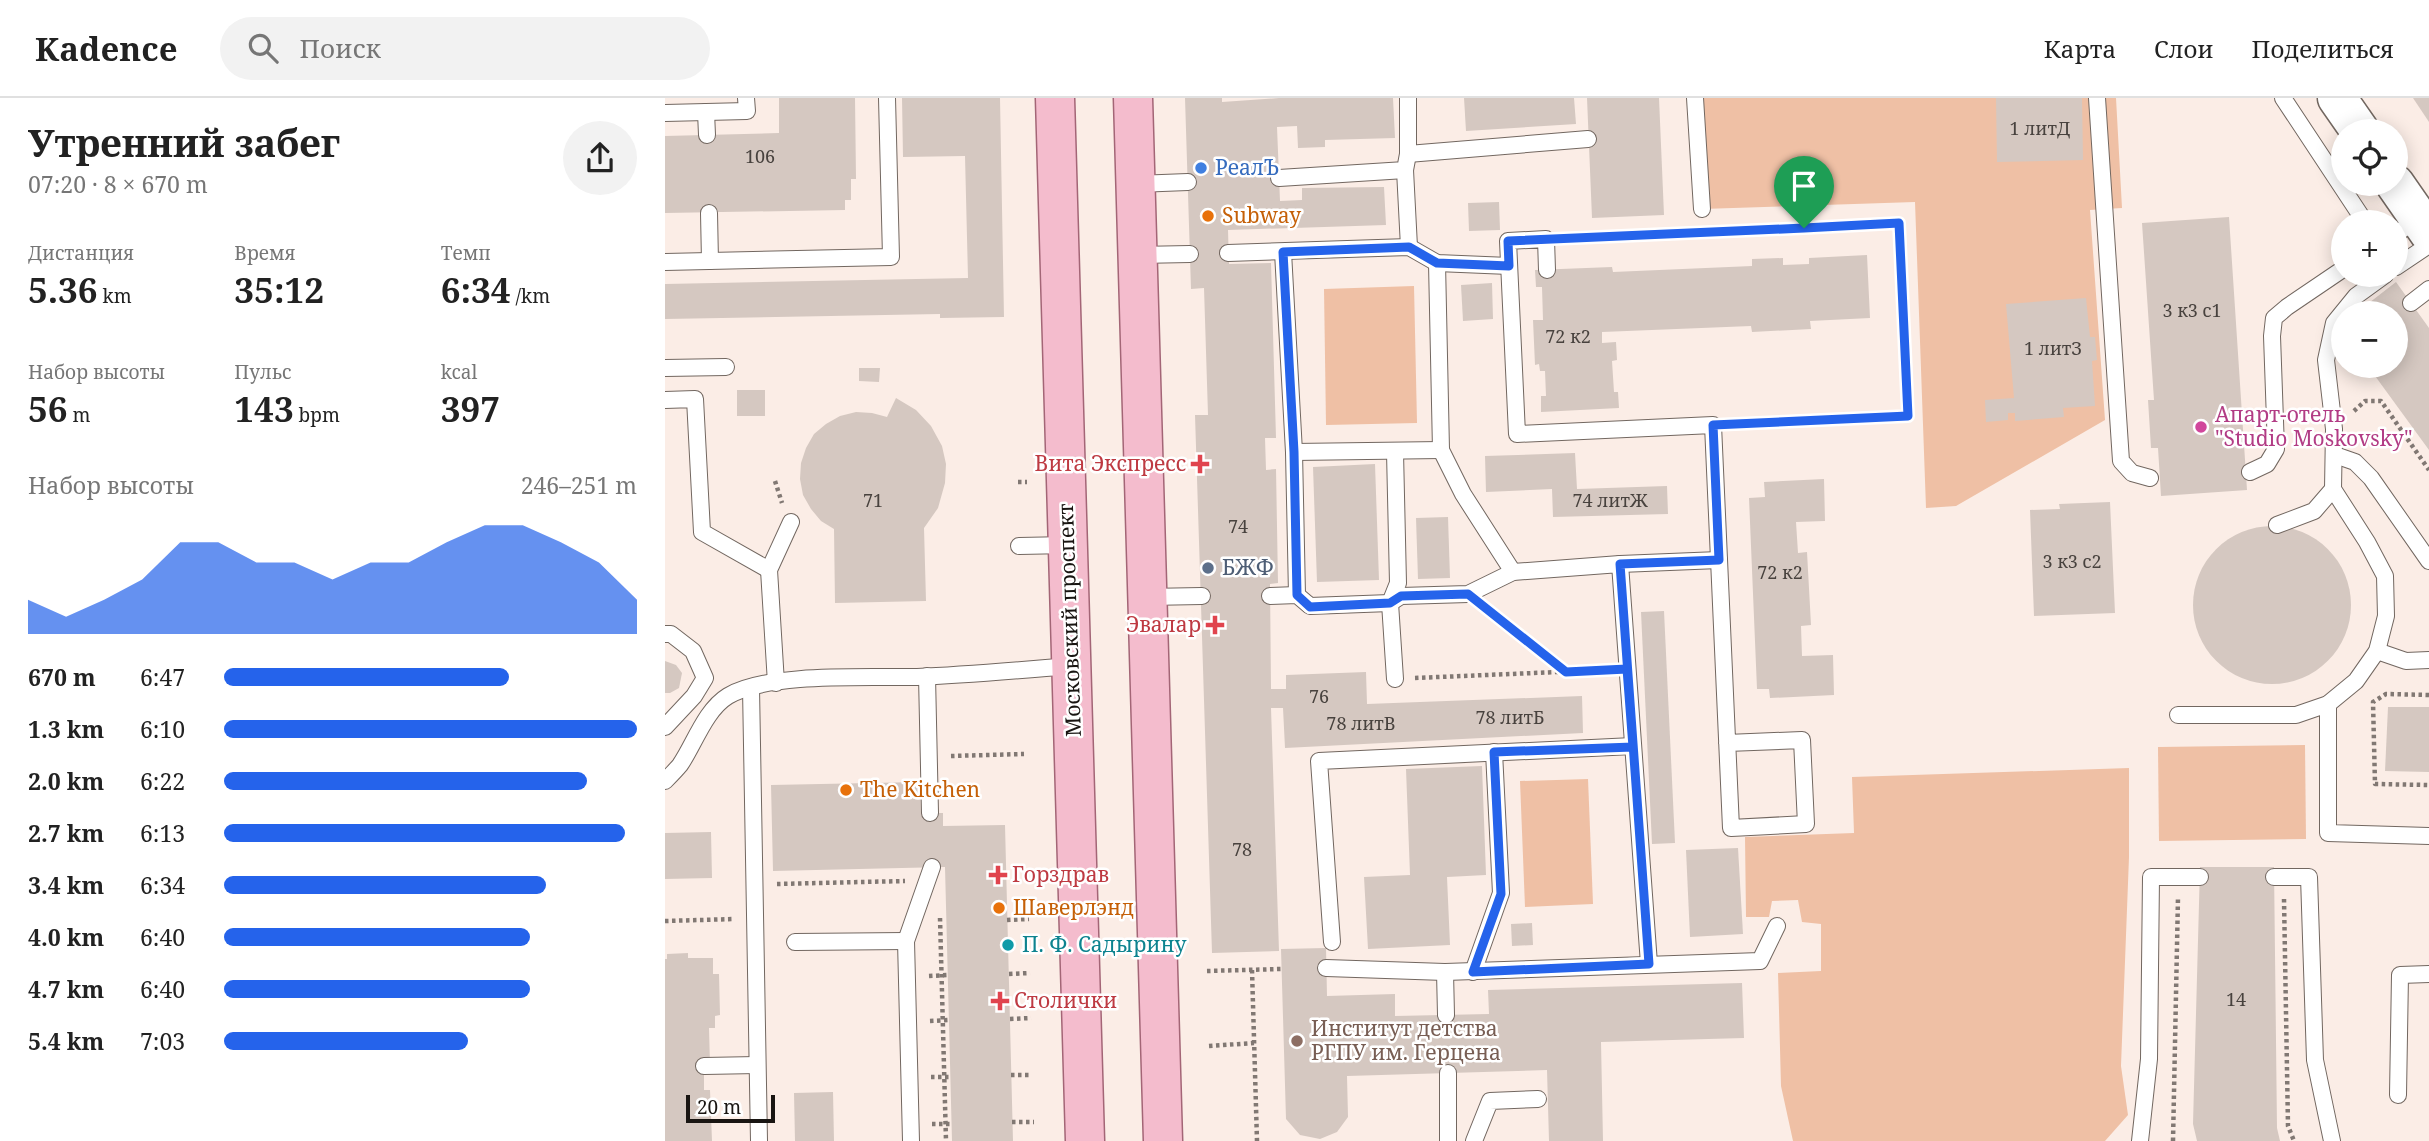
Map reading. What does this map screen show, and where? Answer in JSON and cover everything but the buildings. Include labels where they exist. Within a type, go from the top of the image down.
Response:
[{"type":"main road","name":"Московский проспект","points":[[1055,98],[1085,1141]]},
{"type":"main road","points":[[1133,98],[1163,1141]]},
{"type":"main road","points":[[2337,98],[2352,119]]},
{"type":"main road","points":[[2401,196],[2418,232]]},
{"type":"lane","points":[[665,113],[747,111],[746,98]]},
{"type":"lane","points":[[665,262],[891,257],[887,98]]},
{"type":"lane","points":[[1408,98],[1409,247]]},
{"type":"lane","points":[[1695,98],[1702,209]]},
{"type":"lane","points":[[2097,98],[2121,461],[2132,473],[2150,478]]},
{"type":"lane","points":[[2283,98],[2357,210]]},
{"type":"lane","points":[[706,112],[707,135]]},
{"type":"lane","points":[[1279,177],[1588,139]]},
{"type":"lane","points":[[1136,184],[1188,182]]},
{"type":"lane","points":[[709,213],[710,261]]},
{"type":"lane","points":[[2408,248],[2418,232]]},
{"type":"lane","points":[[1547,270],[1546,239],[1508,241],[1517,434],[1713,425],[1727,743],[1731,828],[1806,824],[1802,740],[1727,743]]},
{"type":"lane","points":[[1228,253],[1409,247],[1437,263],[1509,266]]},
{"type":"lane","points":[[1283,252],[1294,452],[1297,595]]},
{"type":"lane","points":[[1138,255],[1190,254]]},
{"type":"lane","points":[[1437,263],[1441,450],[1463,494],[1513,572]]},
{"type":"lane","points":[[2250,472],[2267,464],[2276,449],[2272,336],[2274,318],[2331,277]]},
{"type":"lane","points":[[2178,715],[2296,715],[2328,704],[2356,681],[2377,651],[2385,615],[2385,576],[2333,489],[2334,429],[2326,360],[2334,323],[2355,296],[2368,287]]},
{"type":"lane","points":[[2411,303],[2429,289]]},
{"type":"lane","points":[[665,368],[726,367]]},
{"type":"lane","points":[[665,400],[695,399],[702,532],[769,570]]},
{"type":"lane","points":[[1294,452],[1441,450]]},
{"type":"lane","points":[[1395,452],[1398,583],[1390,603],[1395,679]]},
{"type":"lane","points":[[2335,456],[2355,462],[2371,478],[2429,561]]},
{"type":"lane","points":[[2277,525],[2314,511],[2333,489]]},
{"type":"lane","points":[[776,683],[769,570],[791,522]]},
{"type":"lane","points":[[1019,546],[1067,545]]},
{"type":"lane","points":[[1270,596],[1297,595],[1310,607],[1390,603],[1401,596],[1468,594],[1513,572],[1719,560]]},
{"type":"lane","points":[[1620,564],[1649,964]]},
{"type":"lane","points":[[1147,597],[1202,596]]},
{"type":"lane","points":[[665,634],[671,634],[693,651],[705,678],[694,696],[665,727]]},
{"type":"lane","points":[[2377,651],[2406,661],[2429,660]]},
{"type":"lane","points":[[665,781],[679,765],[704,722],[719,705],[727,697],[751,688],[852,676],[927,676],[1071,666]]},
{"type":"lane","points":[[927,676],[930,813]]},
{"type":"lane","points":[[751,688],[759,1141]]},
{"type":"lane","points":[[2328,704],[2327,833],[2429,836]]},
{"type":"lane","points":[[1332,942],[1319,761],[1633,747]]},
{"type":"lane","points":[[1473,972],[1501,894],[1494,752]]},
{"type":"lane","points":[[911,1141],[906,941],[932,867]]},
{"type":"lane","points":[[2140,1141],[2149,1059],[2151,877],[2200,877]]},
{"type":"lane","points":[[2279,877],[2309,877],[2315,1060],[2332,1141]]},
{"type":"lane","points":[[1326,968],[1473,972],[1760,961],[1777,926]]},
{"type":"lane","points":[[795,942],[906,941]]},
{"type":"lane","points":[[1444,972],[1445,1015]]},
{"type":"lane","points":[[2398,1095],[2400,975],[2429,974]]},
{"type":"lane","points":[[704,1066],[757,1065]]},
{"type":"lane","points":[[1448,1073],[1448,1141]]},
{"type":"lane","points":[[1474,1141],[1490,1101],[1538,1099]]},
{"type":"path","points":[[1546,239],[1899,223],[1908,416],[1713,425]]},
{"type":"path","points":[[2334,429],[2365,401],[2381,401],[2429,470]]},
{"type":"path","points":[[1018,482],[1027,482]]},
{"type":"path","points":[[1468,594],[1566,672]]},
{"type":"path","points":[[1395,679],[1627,669]]},
{"type":"path","points":[[2429,695],[2386,694],[2373,702],[2375,784],[2429,785]]},
{"type":"path","points":[[929,757],[1024,754]]},
{"type":"path","points":[[2173,1141],[2178,877]]},
{"type":"path","points":[[2279,877],[2288,1126],[2294,1141]]},
{"type":"path","points":[[665,921],[756,919]]},
{"type":"path","points":[[1007,920],[1029,919]]},
{"type":"path","points":[[1207,971],[1282,969]]},
{"type":"path","points":[[1252,970],[1257,1141]]},
{"type":"path","points":[[1009,974],[1030,973]]},
{"type":"path","points":[[1010,1019],[1031,1018]]},
{"type":"path","points":[[1209,1046],[1254,1043]]},
{"type":"path","points":[[1011,1075],[1033,1075]]},
{"type":"path","points":[[1012,1122],[1034,1122]]},
{"type":"shaded area","points":[[1695,98],[2116,98],[2122,208],[2090,210],[2105,420],[1956,506],[1926,508],[1915,202],[1702,209]]},
{"type":"shaded area","points":[[1414,286],[1417,423],[1326,425],[1324,289]]},
{"type":"shaded area","points":[[2305,745],[2306,839],[2159,841],[2158,747]]},
{"type":"shaded area","points":[[2129,768],[2129,857],[2121,1066],[2128,1115],[2105,1141],[1793,1141],[1781,1086],[1778,973],[1821,971],[1821,924],[1802,922],[1798,900],[1772,901],[1769,917],[1746,917],[1745,837],[1854,833],[1852,777]]},
{"type":"shaded area","points":[[1588,779],[1593,904],[1525,907],[1520,781]]},
{"type":"place","name":"РеалЪ","points":[[1201,168]]},
{"type":"place","name":"Subway","points":[[1208,216]]},
{"type":"place","name":"Апарт-отель \"Studio Moskovsky\"","points":[[2201,427]]},
{"type":"place","name":"Вита Экспресс","points":[[1200,464]]},
{"type":"place","name":"БЖФ","points":[[1208,568]]},
{"type":"place","name":"Эвалар","points":[[1215,625]]},
{"type":"place","name":"The Kitchen","points":[[846,790]]},
{"type":"place","name":"Горздрав","points":[[998,875]]},
{"type":"place","name":"Шаверлэнд","points":[[999,908]]},
{"type":"place","name":"П. Ф. Садырину","points":[[1008,945]]},
{"type":"place","name":"Столички","points":[[1000,1001]]},
{"type":"place","name":"Институт детства РГПУ им. Герцена","points":[[1297,1041]]},
{"type":"route","points":[[1899,223],[1908,416],[1713,425],[1719,560],[1620,564],[1649,964],[1473,972],[1501,894],[1494,752],[1633,747],[1627,669],[1566,672],[1468,594],[1401,596],[1390,603],[1310,607],[1297,595],[1294,452],[1283,252],[1409,247],[1437,263],[1509,266],[1508,241],[1804,228],[1899,223]]}]
